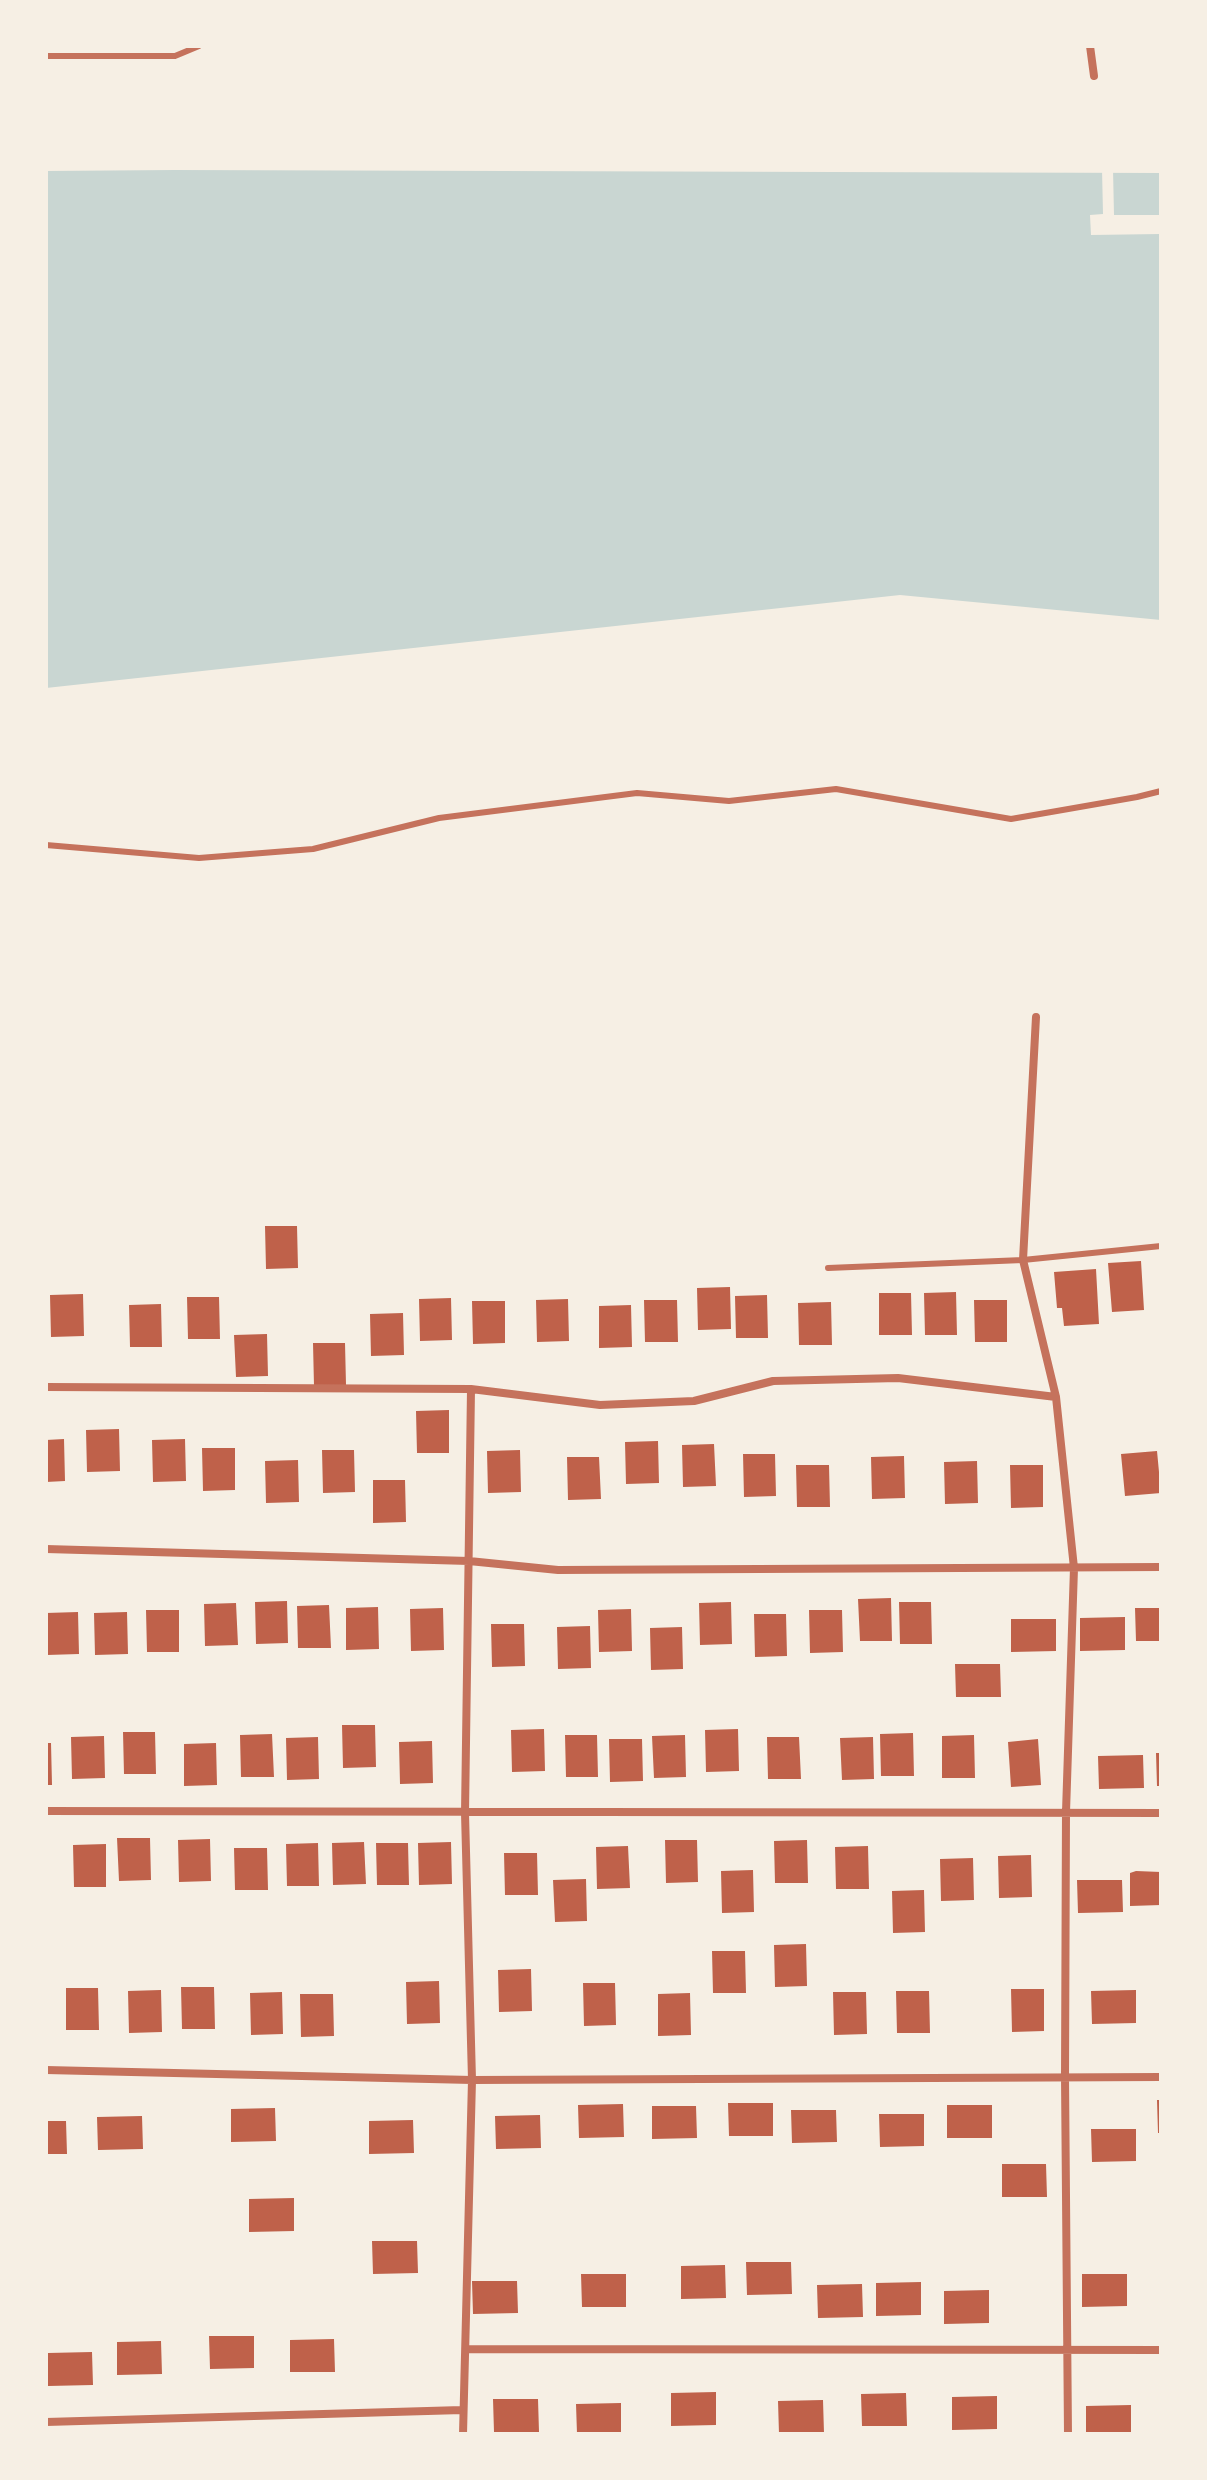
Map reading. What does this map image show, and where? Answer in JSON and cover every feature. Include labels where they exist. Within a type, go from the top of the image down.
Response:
[{"type":"street","points":[[1090,46],[1094,76]]},
{"type":"street","points":[[1036,1017],[1023,1260],[1056,1397],[1074,1568],[1066,1812],[1068,2434]]},
{"type":"street","points":[[46,1387],[471,1389],[600,1405],[694,1401],[773,1381],[898,1378],[1056,1397]]},
{"type":"street","points":[[463,2434],[472,2080],[465,1813],[471,1389]]},
{"type":"street","points":[[46,1549],[469,1561],[558,1570],[1161,1567]]},
{"type":"street","points":[[46,1811],[1161,1813]]},
{"type":"street","points":[[46,2070],[472,2080],[1161,2077]]},
{"type":"street","points":[[467,2349],[1161,2350]]},
{"type":"street","points":[[46,2422],[462,2410]]},
{"type":"lane","points":[[46,56],[175,56],[199,46]]},
{"type":"lane","points":[[46,845],[199,858],[313,849],[439,818],[637,793],[729,801],[836,789],[1011,819],[1161,791]]},
{"type":"lane","points":[[828,1268],[1023,1260],[1161,1246]]},
{"type":"shaded area","points":[[46,171],[1161,173],[1161,620],[900,595],[46,688]]},
{"type":"pier","points":[[1102,169],[1113,169],[1114,215],[1160,215],[1160,234],[1091,235],[1090,215],[1103,214]]},
{"type":"building","points":[[265,1226],[297,1226],[298,1268],[266,1269]]},
{"type":"building","points":[[1141,1261],[1144,1310],[1112,1312],[1108,1263]]},
{"type":"building","points":[[1096,1269],[1099,1324],[1064,1326],[1062,1308],[1057,1308],[1054,1272]]},
{"type":"building","points":[[730,1287],[731,1329],[698,1330],[697,1288]]},
{"type":"building","points":[[956,1292],[957,1335],[925,1335],[924,1293]]},
{"type":"building","points":[[879,1293],[911,1293],[912,1335],[879,1335]]},
{"type":"building","points":[[83,1294],[84,1336],[51,1337],[50,1295]]},
{"type":"building","points":[[767,1295],[768,1338],[736,1338],[735,1296]]},
{"type":"building","points":[[187,1297],[219,1297],[220,1339],[188,1339]]},
{"type":"building","points":[[451,1298],[452,1340],[420,1341],[419,1299]]},
{"type":"building","points":[[568,1299],[569,1341],[537,1342],[536,1300]]},
{"type":"building","points":[[644,1300],[677,1300],[678,1342],[645,1342]]},
{"type":"building","points":[[974,1300],[1007,1300],[1007,1342],[975,1342]]},
{"type":"building","points":[[472,1301],[505,1301],[505,1343],[473,1344]]},
{"type":"building","points":[[831,1302],[832,1345],[799,1345],[798,1303]]},
{"type":"building","points":[[161,1304],[162,1347],[130,1347],[129,1305]]},
{"type":"building","points":[[631,1305],[632,1347],[599,1348],[599,1306]]},
{"type":"building","points":[[403,1313],[404,1355],[371,1356],[370,1314]]},
{"type":"building","points":[[267,1334],[268,1376],[236,1377],[234,1335]]},
{"type":"building","points":[[313,1343],[345,1343],[346,1385],[314,1386]]},
{"type":"building","points":[[449,1410],[449,1453],[417,1453],[416,1411]]},
{"type":"building","points":[[119,1429],[120,1471],[87,1472],[86,1430]]},
{"type":"building","points":[[64,1439],[65,1481],[46,1482],[46,1440]]},
{"type":"building","points":[[185,1439],[186,1481],[153,1482],[152,1440]]},
{"type":"building","points":[[658,1441],[659,1483],[626,1484],[625,1442]]},
{"type":"building","points":[[714,1444],[716,1486],[683,1487],[682,1445]]},
{"type":"building","points":[[202,1448],[235,1448],[235,1490],[203,1491]]},
{"type":"building","points":[[322,1450],[354,1450],[355,1492],[323,1493]]},
{"type":"building","points":[[520,1450],[521,1492],[488,1493],[487,1451]]},
{"type":"building","points":[[1157,1451],[1161,1493],[1125,1496],[1121,1454]]},
{"type":"building","points":[[743,1454],[775,1454],[776,1496],[744,1497]]},
{"type":"building","points":[[904,1456],[905,1498],[872,1499],[871,1457]]},
{"type":"building","points":[[567,1457],[599,1457],[601,1499],[568,1500]]},
{"type":"building","points":[[298,1460],[299,1502],[266,1503],[265,1461]]},
{"type":"building","points":[[977,1461],[978,1503],[945,1504],[944,1462]]},
{"type":"building","points":[[796,1465],[829,1465],[830,1507],[797,1507]]},
{"type":"building","points":[[1010,1465],[1043,1465],[1043,1507],[1011,1508]]},
{"type":"building","points":[[373,1480],[405,1480],[406,1522],[373,1523]]},
{"type":"building","points":[[891,1598],[892,1641],[860,1641],[858,1599]]},
{"type":"building","points":[[287,1601],[288,1643],[256,1644],[255,1602]]},
{"type":"building","points":[[731,1602],[732,1644],[700,1645],[699,1603]]},
{"type":"building","points":[[899,1602],[931,1602],[932,1644],[900,1644]]},
{"type":"building","points":[[236,1603],[238,1645],[205,1646],[204,1604]]},
{"type":"building","points":[[329,1605],[331,1648],[298,1648],[297,1606]]},
{"type":"building","points":[[378,1607],[379,1649],[346,1650],[346,1608]]},
{"type":"building","points":[[443,1608],[444,1650],[411,1651],[410,1609]]},
{"type":"building","points":[[1135,1608],[1161,1608],[1161,1641],[1136,1641]]},
{"type":"building","points":[[631,1609],[632,1651],[599,1652],[598,1610]]},
{"type":"building","points":[[146,1610],[179,1610],[179,1652],[147,1652]]},
{"type":"building","points":[[809,1610],[842,1610],[843,1652],[810,1653]]},
{"type":"building","points":[[78,1612],[79,1654],[47,1655],[46,1613]]},
{"type":"building","points":[[127,1612],[128,1654],[95,1655],[94,1613]]},
{"type":"building","points":[[754,1614],[786,1614],[787,1656],[755,1657]]},
{"type":"building","points":[[1125,1617],[1125,1650],[1080,1651],[1080,1618]]},
{"type":"building","points":[[1011,1619],[1056,1619],[1056,1651],[1011,1652]]},
{"type":"building","points":[[491,1624],[524,1624],[525,1666],[492,1667]]},
{"type":"building","points":[[590,1626],[591,1668],[558,1669],[557,1627]]},
{"type":"building","points":[[682,1627],[683,1669],[651,1670],[650,1628]]},
{"type":"building","points":[[955,1664],[1000,1664],[1001,1697],[956,1697]]},
{"type":"building","points":[[342,1725],[375,1725],[376,1767],[343,1768]]},
{"type":"building","points":[[544,1729],[545,1771],[512,1772],[511,1730]]},
{"type":"building","points":[[738,1729],[739,1771],[706,1772],[705,1730]]},
{"type":"building","points":[[123,1732],[155,1732],[156,1774],[124,1774]]},
{"type":"building","points":[[913,1733],[914,1776],[881,1776],[880,1734]]},
{"type":"building","points":[[272,1734],[274,1777],[241,1777],[240,1735]]},
{"type":"building","points":[[565,1735],[597,1735],[598,1777],[566,1777]]},
{"type":"building","points":[[685,1735],[686,1777],[654,1778],[652,1736]]},
{"type":"building","points":[[974,1735],[975,1778],[942,1778],[942,1736]]},
{"type":"building","points":[[104,1736],[105,1778],[72,1779],[71,1737]]},
{"type":"building","points":[[318,1737],[319,1779],[287,1780],[286,1738]]},
{"type":"building","points":[[767,1737],[799,1737],[801,1779],[768,1779]]},
{"type":"building","points":[[873,1737],[874,1779],[842,1780],[840,1738]]},
{"type":"building","points":[[609,1739],[642,1739],[643,1781],[610,1782]]},
{"type":"building","points":[[1038,1739],[1041,1785],[1011,1787],[1008,1742]]},
{"type":"building","points":[[432,1741],[433,1783],[400,1784],[399,1742]]},
{"type":"building","points":[[46,1743],[51,1743],[52,1785],[46,1785]]},
{"type":"building","points":[[216,1743],[217,1785],[184,1786],[184,1744]]},
{"type":"building","points":[[1156,1753],[1161,1753],[1161,1786],[1157,1786]]},
{"type":"building","points":[[1143,1755],[1144,1788],[1099,1789],[1098,1756]]},
{"type":"building","points":[[117,1838],[150,1838],[151,1880],[119,1881]]},
{"type":"building","points":[[210,1839],[211,1881],[179,1882],[178,1840]]},
{"type":"building","points":[[665,1840],[697,1840],[698,1882],[666,1883]]},
{"type":"building","points":[[807,1840],[808,1883],[775,1883],[774,1841]]},
{"type":"building","points":[[364,1842],[366,1884],[333,1885],[332,1843]]},
{"type":"building","points":[[451,1842],[452,1884],[419,1885],[418,1843]]},
{"type":"building","points":[[318,1843],[319,1886],[287,1886],[286,1844]]},
{"type":"building","points":[[376,1843],[408,1843],[409,1885],[377,1885]]},
{"type":"building","points":[[106,1844],[106,1887],[74,1887],[73,1845]]},
{"type":"building","points":[[628,1846],[630,1888],[597,1889],[596,1847]]},
{"type":"building","points":[[868,1846],[869,1889],[836,1889],[835,1847]]},
{"type":"building","points":[[234,1848],[267,1848],[268,1890],[235,1890]]},
{"type":"building","points":[[504,1853],[537,1853],[538,1895],[505,1895]]},
{"type":"building","points":[[1031,1855],[1032,1897],[999,1898],[998,1856]]},
{"type":"building","points":[[973,1858],[974,1900],[941,1901],[940,1859]]},
{"type":"building","points":[[753,1870],[754,1912],[722,1913],[721,1871]]},
{"type":"building","points":[[1161,1872],[1161,1905],[1130,1906],[1130,1873]]},
{"type":"building","points":[[586,1879],[587,1921],[555,1922],[553,1880]]},
{"type":"building","points":[[1077,1880],[1122,1880],[1123,1912],[1078,1913]]},
{"type":"building","points":[[924,1890],[925,1932],[893,1933],[892,1891]]},
{"type":"building","points":[[806,1944],[807,1986],[775,1987],[774,1945]]},
{"type":"building","points":[[712,1951],[745,1951],[746,1993],[713,1993]]},
{"type":"building","points":[[531,1969],[532,2011],[499,2012],[498,1970]]},
{"type":"building","points":[[439,1981],[440,2023],[407,2024],[406,1982]]},
{"type":"building","points":[[583,1983],[615,1983],[616,2025],[584,2026]]},
{"type":"building","points":[[181,1987],[214,1987],[215,2029],[182,2029]]},
{"type":"building","points":[[66,1988],[98,1988],[99,2030],[66,2030]]},
{"type":"building","points":[[1011,1989],[1044,1989],[1044,2031],[1012,2032]]},
{"type":"building","points":[[161,1990],[162,2032],[129,2033],[128,1991]]},
{"type":"building","points":[[1136,1990],[1136,2023],[1092,2024],[1091,1991]]},
{"type":"building","points":[[896,1991],[929,1991],[930,2033],[897,2033]]},
{"type":"building","points":[[282,1992],[283,2034],[251,2035],[250,1993]]},
{"type":"building","points":[[833,1992],[866,1992],[867,2034],[834,2035]]},
{"type":"building","points":[[690,1993],[691,2035],[658,2036],[658,1994]]},
{"type":"building","points":[[300,1994],[333,1994],[334,2036],[301,2037]]},
{"type":"building","points":[[1157,2100],[1161,2100],[1161,2133],[1158,2133]]},
{"type":"building","points":[[728,2103],[773,2103],[773,2136],[729,2136]]},
{"type":"building","points":[[623,2104],[624,2137],[579,2138],[578,2105]]},
{"type":"building","points":[[947,2105],[992,2105],[992,2138],[947,2138]]},
{"type":"building","points":[[652,2106],[696,2106],[697,2138],[652,2139]]},
{"type":"building","points":[[275,2108],[276,2141],[231,2142],[231,2109]]},
{"type":"building","points":[[791,2110],[836,2110],[837,2142],[792,2143]]},
{"type":"building","points":[[879,2114],[924,2114],[924,2146],[880,2147]]},
{"type":"building","points":[[540,2115],[541,2148],[496,2149],[495,2116]]},
{"type":"building","points":[[142,2116],[143,2149],[98,2150],[97,2117]]},
{"type":"building","points":[[413,2120],[414,2153],[369,2154],[369,2121]]},
{"type":"building","points":[[46,2121],[66,2121],[67,2154],[46,2154]]},
{"type":"building","points":[[1091,2129],[1136,2129],[1136,2161],[1092,2162]]},
{"type":"building","points":[[1002,2164],[1046,2164],[1047,2197],[1002,2197]]},
{"type":"building","points":[[294,2198],[294,2231],[249,2232],[249,2199]]},
{"type":"building","points":[[372,2241],[417,2241],[418,2273],[373,2274]]},
{"type":"building","points":[[746,2262],[791,2262],[792,2294],[747,2295]]},
{"type":"building","points":[[725,2265],[726,2298],[681,2299],[681,2266]]},
{"type":"building","points":[[581,2274],[626,2274],[626,2307],[582,2307]]},
{"type":"building","points":[[1082,2274],[1127,2274],[1127,2306],[1082,2307]]},
{"type":"building","points":[[472,2281],[517,2281],[518,2313],[473,2314]]},
{"type":"building","points":[[921,2282],[921,2315],[876,2316],[876,2283]]},
{"type":"building","points":[[862,2284],[863,2317],[818,2318],[817,2285]]},
{"type":"building","points":[[989,2290],[989,2323],[944,2324],[944,2291]]},
{"type":"building","points":[[209,2336],[254,2336],[254,2368],[210,2369]]},
{"type":"building","points":[[334,2339],[335,2372],[290,2372],[290,2340]]},
{"type":"building","points":[[161,2341],[162,2374],[117,2375],[117,2342]]},
{"type":"building","points":[[92,2352],[93,2385],[48,2386],[48,2353]]},
{"type":"building","points":[[716,2392],[716,2425],[671,2426],[671,2393]]},
{"type":"building","points":[[906,2393],[907,2426],[862,2426],[861,2394]]},
{"type":"building","points":[[997,2396],[997,2429],[952,2430],[952,2397]]},
{"type":"building","points":[[493,2399],[538,2399],[539,2432],[494,2432]]},
{"type":"building","points":[[823,2400],[824,2433],[779,2434],[778,2401]]},
{"type":"building","points":[[621,2403],[621,2434],[577,2434],[576,2404]]},
{"type":"building","points":[[1131,2405],[1131,2434],[1086,2434],[1086,2406]]}]
